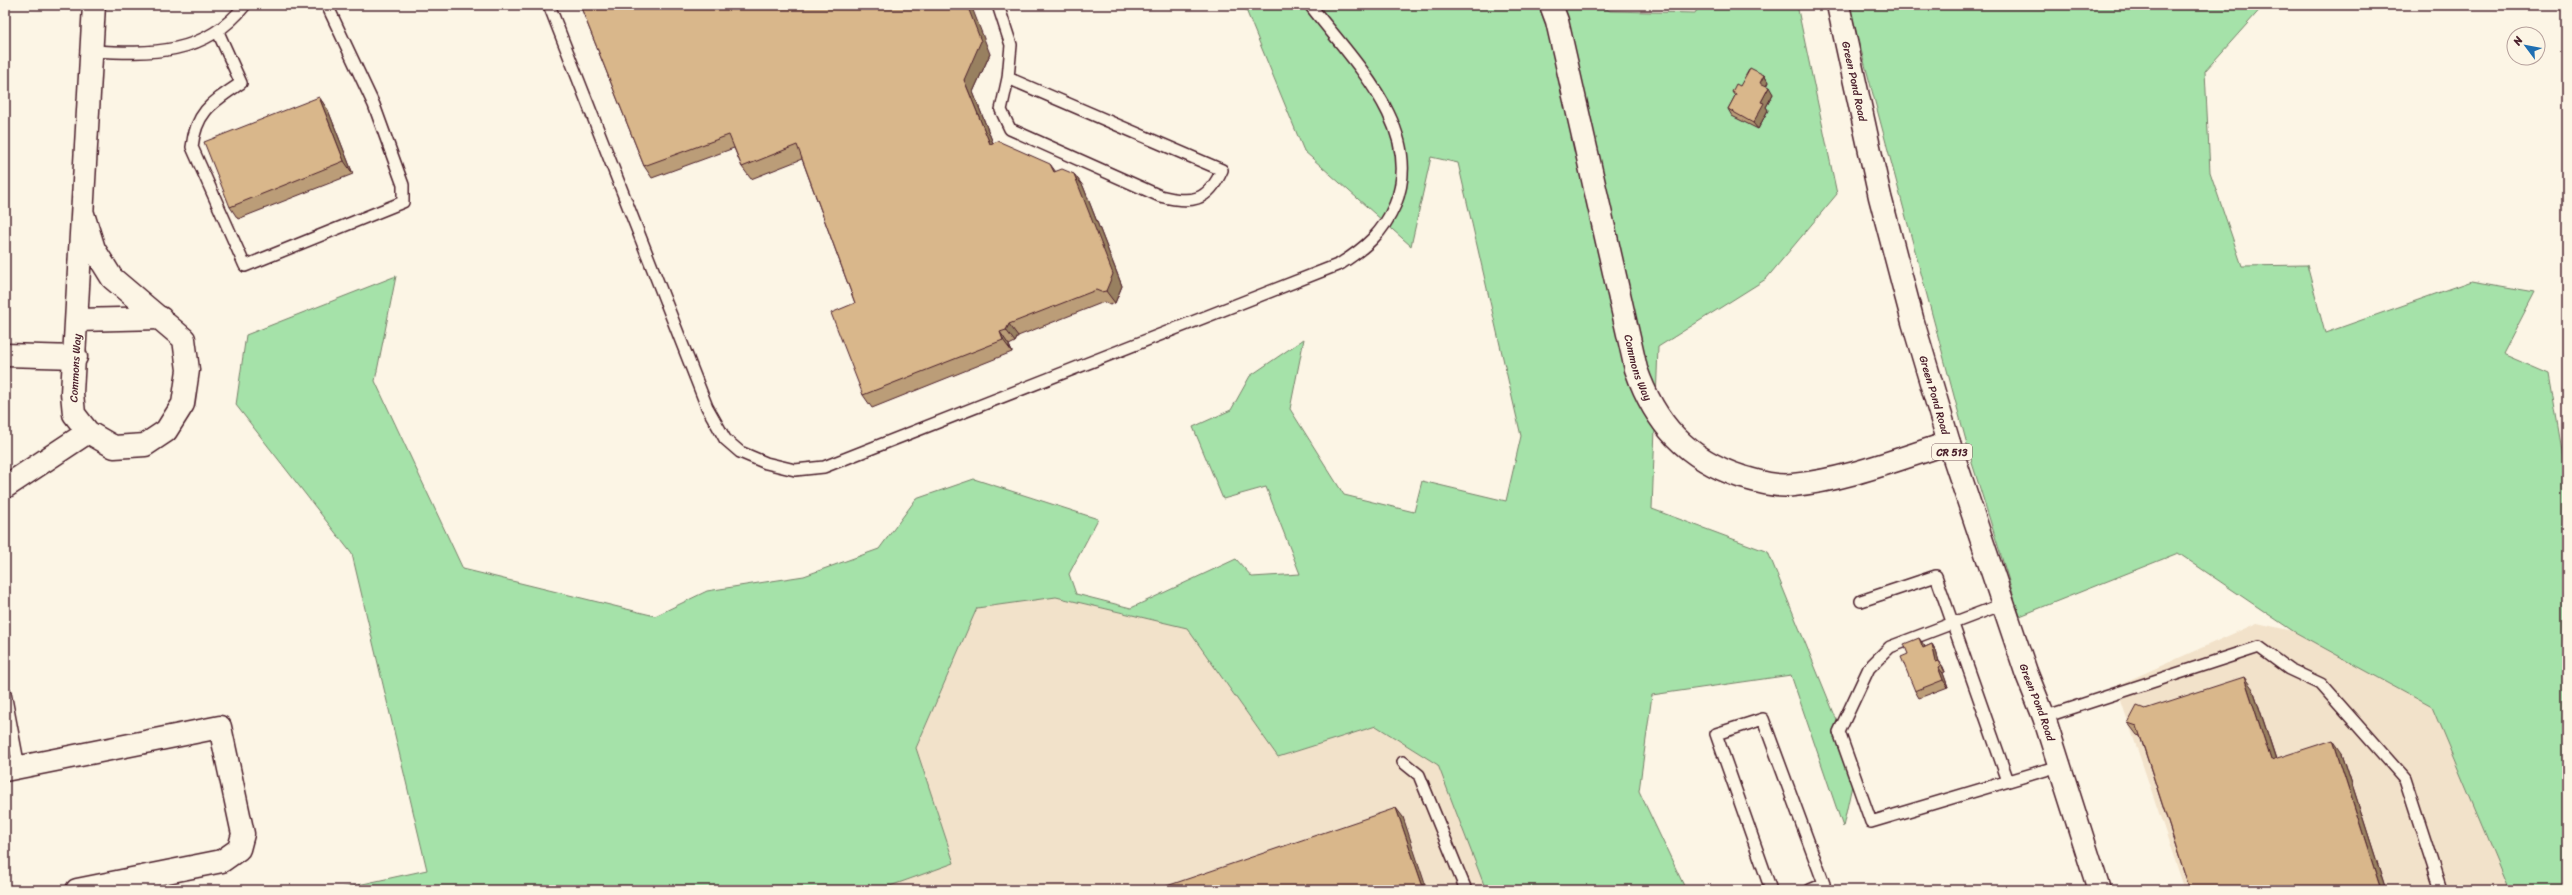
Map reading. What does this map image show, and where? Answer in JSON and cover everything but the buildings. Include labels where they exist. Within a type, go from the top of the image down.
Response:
[{"type":"street","name":"Commons Way","points":[[83,214],[94,249],[112,278],[184,339],[188,370],[183,404],[166,431],[145,445],[114,447],[88,432],[74,414],[72,393],[76,357],[78,320],[83,214],[91,51],[94,5]]},
{"type":"street","name":"Commons Way","points":[[1551,5],[1558,21],[1636,370],[1644,393],[1670,431],[1689,451],[1723,470],[1764,484],[1791,486],[1824,481],[1948,443]]},
{"type":"street","name":"Green Pond Road","points":[[1838,5],[1880,197],[1913,322],[1948,443],[2003,604],[2044,717],[2099,890]]},
{"type":"street","points":[[78,320],[161,318]]},
{"type":"street","points":[[5,355],[76,357]]},
{"type":"street","points":[[5,487],[88,432]]},
{"type":"street","points":[[12,769],[220,727],[244,834],[239,849],[222,861],[77,890]]},
{"type":"lane","points":[[91,51],[138,53],[192,45],[218,32],[245,5]]},
{"type":"lane","points":[[549,5],[707,407],[725,439],[740,452],[766,463],[795,470],[824,467],[1340,264],[1372,241],[1387,223],[1397,199],[1403,163],[1399,141],[1385,105],[1310,5]]},
{"type":"lane","points":[[998,5],[1011,45],[1008,78],[1001,110],[1010,129],[1160,196],[1178,200],[1197,199],[1212,189],[1222,170],[1008,78]]},
{"type":"lane","points":[[218,32],[241,83],[201,115],[194,130],[192,147],[245,266],[403,202],[403,185],[374,105],[328,7]]},
{"type":"lane","points":[[1861,601],[1936,576],[2008,781]]},
{"type":"lane","points":[[2003,604],[1890,647],[1869,668],[1839,732],[1871,822],[2059,766]]},
{"type":"lane","points":[[2044,717],[2259,647],[2289,669],[2321,684],[2404,779],[2440,890]]},
{"type":"lane","points":[[5,693],[12,769]]},
{"type":"lane","points":[[1771,890],[1716,734],[1763,719],[1824,884],[1810,890]]},
{"type":"lane","points":[[1404,762],[1420,775],[1466,890]]},
{"type":"shaded area","points":[[1056,597],[1187,628],[1278,757],[1376,726],[1438,765],[1486,890],[879,890],[954,862],[916,749],[977,608]]},
{"type":"shaded area","points":[[2257,623],[2293,631],[2432,707],[2509,890],[2185,890],[2116,686]]},
{"type":"green space","points":[[1244,5],[1599,5],[1610,11],[1695,13],[1700,5],[1797,5],[1837,194],[1766,279],[1658,347],[1652,509],[1768,552],[1856,767],[1843,827],[1791,675],[1652,695],[1639,791],[1686,890],[1486,890],[1438,765],[1376,726],[1278,757],[1187,628],[1056,597],[977,608],[916,748],[954,863],[879,890],[335,890],[427,870],[352,554],[236,405],[246,335],[396,276],[375,381],[463,569],[655,616],[707,591],[804,576],[879,549],[916,499],[974,479],[1098,519],[1069,574],[1076,594],[1131,608],[1236,559],[1252,577],[1300,574],[1266,487],[1223,499],[1193,427],[1231,410],[1250,376],[1304,339],[1290,409],[1344,495],[1414,512],[1422,481],[1506,501],[1521,436],[1458,163],[1431,157],[1411,246],[1304,151]]},
{"type":"green space","points":[[1849,5],[2264,5],[2205,71],[2210,172],[2242,266],[2307,265],[2325,333],[2472,281],[2535,292],[2503,354],[2549,374],[2567,480],[2567,890],[2509,890],[2432,707],[2293,631],[2178,553],[2020,616],[1972,463]]}]
